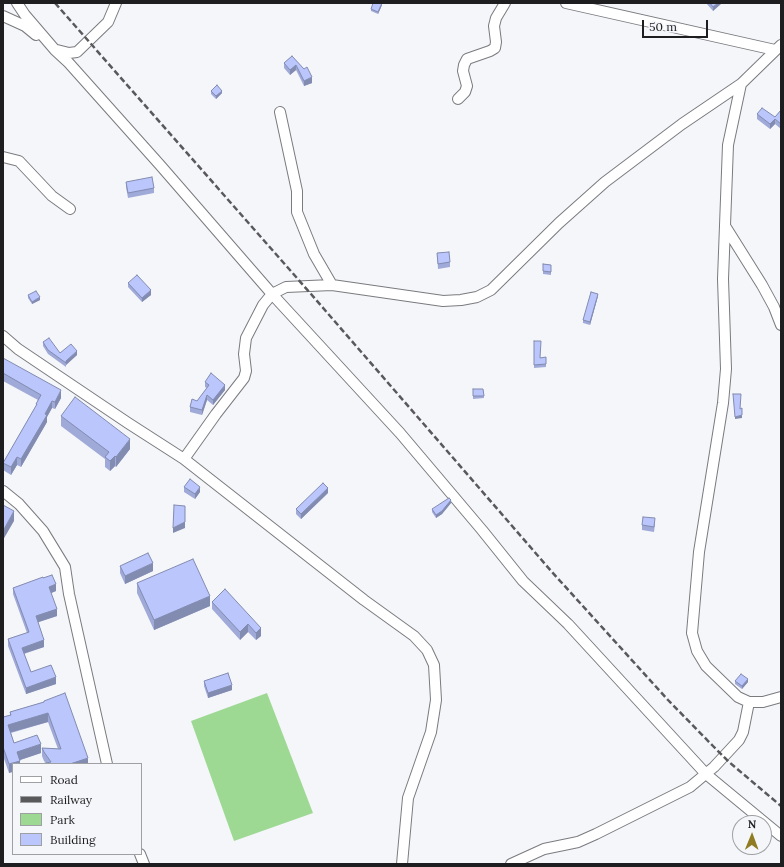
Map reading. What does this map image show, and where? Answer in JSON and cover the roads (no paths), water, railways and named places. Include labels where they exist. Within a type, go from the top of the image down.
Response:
[{"type":"street","points":[[17,3],[24,15],[55,50],[69,53],[77,52],[108,22],[116,3]]},
{"type":"street","points":[[458,99],[465,92],[467,86],[463,71],[467,59],[495,48],[496,42],[494,26],[496,18],[505,3]]},
{"type":"street","points":[[566,3],[778,48]]},
{"type":"street","points":[[3,16],[25,26],[68,62],[272,294],[400,432],[523,581],[568,624],[706,774],[781,836]]},
{"type":"street","points":[[184,459],[244,378],[246,371],[244,354],[246,338],[263,305],[272,294],[286,287],[332,285],[443,301],[477,297],[491,290],[559,223],[605,182],[682,124],[741,84],[778,48]]},
{"type":"street","points":[[741,84],[728,145],[723,279],[725,376],[723,403],[699,552],[692,633],[696,651],[706,666],[738,697],[749,702],[763,702],[781,697]]},
{"type":"street","points":[[280,112],[297,191],[297,212],[314,254],[332,285]]},
{"type":"street","points":[[3,157],[19,160],[52,196],[70,209]]},
{"type":"street","points":[[725,226],[762,285],[774,307],[781,325]]},
{"type":"street","points":[[3,336],[18,349],[184,459],[364,600],[414,636],[427,650],[434,665],[436,700],[431,732],[408,798],[402,864]]},
{"type":"street","points":[[3,490],[19,504],[43,531],[65,567],[107,763]]},
{"type":"street","points":[[511,864],[544,849],[578,842],[616,825],[690,787],[714,767],[739,740],[749,702]]},
{"type":"railway","points":[[55,3],[311,294],[552,572],[668,700],[713,746],[729,762],[781,806]]}]
